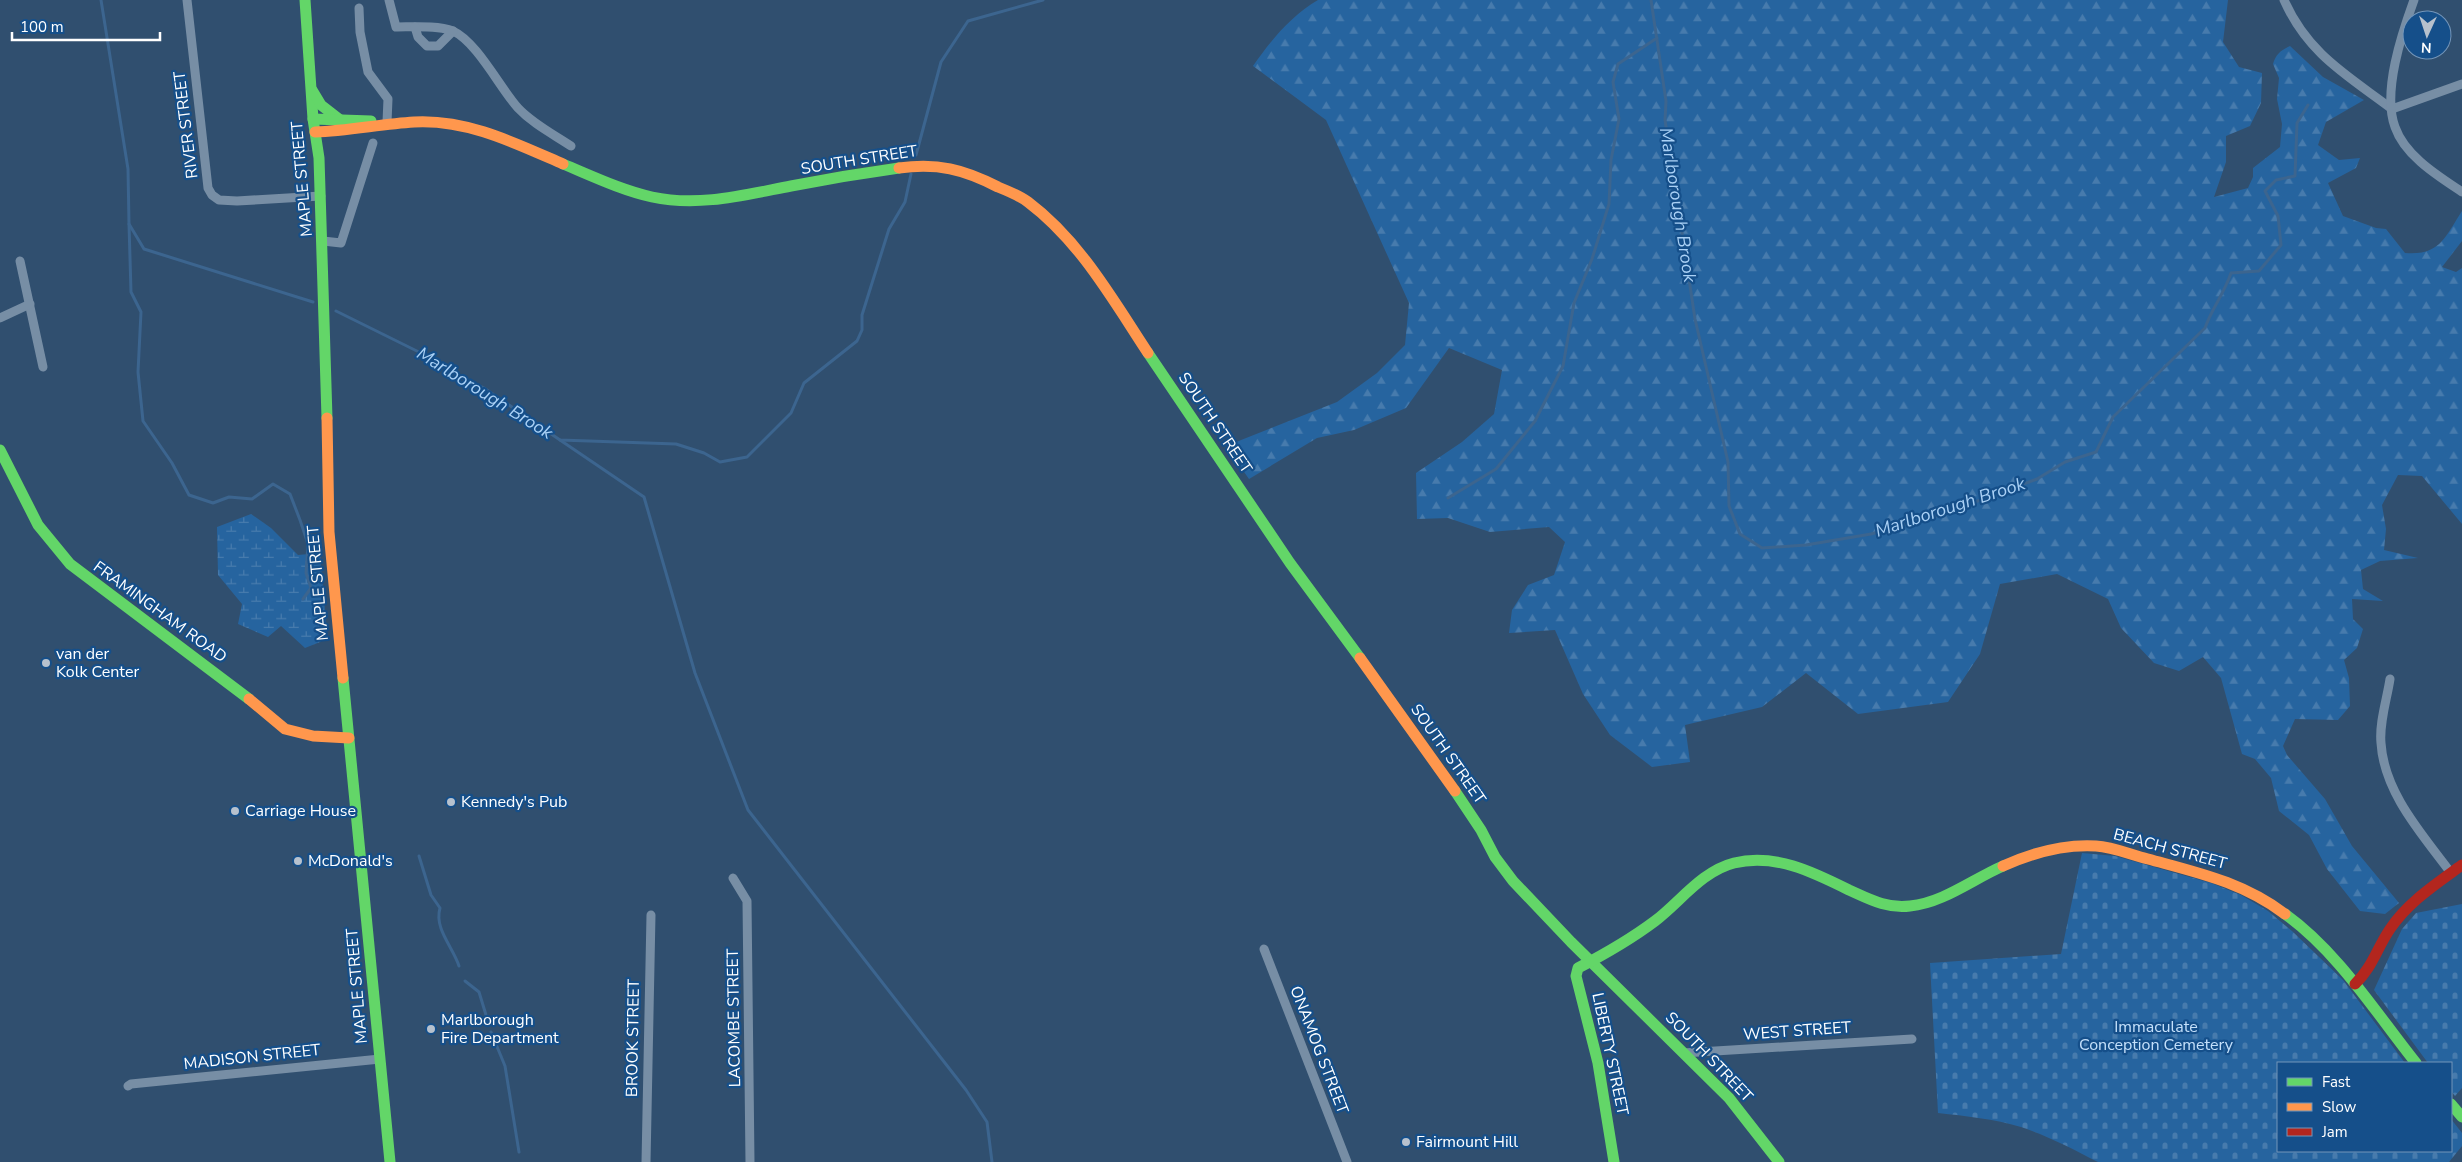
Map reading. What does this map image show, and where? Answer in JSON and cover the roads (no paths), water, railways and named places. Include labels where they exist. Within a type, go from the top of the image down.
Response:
[{"type":"main road","name":"MAPLE STREET","points":[[306,0],[314,132],[319,158],[323,241],[329,525],[390,1162]]},
{"type":"main road","points":[[311,88],[322,105],[339,119]]},
{"type":"main road","name":"SOUTH STREET","points":[[313,119],[444,123],[486,131],[602,181],[635,193],[668,199],[700,201],[733,199],[878,171],[932,165],[981,178],[1013,192],[1041,210],[1059,228],[1091,268],[1290,563],[1438,764],[1481,830],[1495,857],[1531,901],[1729,1098],[1779,1162]]},
{"type":"main road","name":"SOUTH STREET","points":[[314,132],[408,123]]},
{"type":"main road","points":[[319,158],[323,146],[340,131]]},
{"type":"main road","name":"FRAMINGHAM ROAD","points":[[0,450],[27,508],[52,545],[70,564],[227,681],[285,729],[313,736],[349,738]]},
{"type":"main road","name":"BEACH STREET","points":[[1591,962],[1651,924],[1711,873],[1732,863],[1766,860],[1793,864],[1810,870],[1874,902],[1904,907],[1935,899],[2012,862],[2057,850],[2096,846],[2151,860],[2254,892],[2311,938],[2355,984],[2386,1027],[2415,1062]]},
{"type":"main road","points":[[2355,984],[2368,973],[2390,929],[2405,910],[2462,864]]},
{"type":"main road","name":"LIBERTY STREET","points":[[1591,962],[1578,968],[1576,976],[1598,1063],[1614,1162]]},
{"type":"main road","points":[[2452,1105],[2462,1118]]},
{"type":"street","name":"RIVER STREET","points":[[187,0],[206,170],[212,195],[218,200],[237,201],[321,196]]},
{"type":"street","points":[[2284,0],[2298,28],[2324,58],[2392,109]]},
{"type":"street","points":[[2414,0],[2398,56],[2392,94],[2395,127],[2411,152],[2462,192]]},
{"type":"street","points":[[392,2],[396,27],[453,31],[478,55],[519,108],[533,121],[572,146]]},
{"type":"street","points":[[359,8],[360,32],[368,72],[388,99],[387,122]]},
{"type":"street","points":[[415,27],[418,37],[427,46],[438,46],[453,31]]},
{"type":"street","points":[[2392,109],[2462,84]]},
{"type":"street","points":[[323,241],[341,243],[374,143]]},
{"type":"street","points":[[20,261],[44,367]]},
{"type":"street","points":[[0,318],[30,304]]},
{"type":"street","points":[[2390,679],[2380,742],[2385,767],[2409,815],[2451,873]]},
{"type":"street","name":"LACOMBE STREET","points":[[733,878],[747,900],[750,1162]]},
{"type":"street","name":"BROOK STREET","points":[[646,1162],[651,915]]},
{"type":"street","name":"ONAMOG STREET","points":[[1264,949],[1347,1162]]},
{"type":"street","name":"WEST STREET","points":[[1683,1053],[1912,1039]]},
{"type":"street","name":"MADISON STREET","points":[[128,1086],[131,1084],[380,1059]]},
{"type":"waterway","name":"Marlborough Brook","points":[[101,0],[128,169],[129,224],[144,249],[313,302]]},
{"type":"waterway","name":"Marlborough Brook","points":[[916,155],[941,62],[968,21],[1043,0]]},
{"type":"waterway","name":"Marlborough Brook","points":[[1651,0],[1666,101],[1665,120],[1695,319],[1728,462],[1729,506],[1740,534],[1762,548],[1806,545],[1871,534],[1940,515],[2037,479],[2065,462],[2096,452],[2113,417],[2205,328],[2231,273],[2259,271],[2281,245],[2278,216],[2265,191],[2276,180],[2295,176],[2297,123],[2308,105]]},
{"type":"waterway","points":[[1448,498],[1496,469],[1535,421],[1563,366],[1574,303],[1592,259],[1609,204],[1611,160],[1619,119],[1613,82],[1618,64],[1657,38]]},
{"type":"waterway","name":"Marlborough Brook","points":[[336,311],[431,358],[459,376],[484,388],[560,440],[676,444],[704,453],[720,462],[747,457],[791,413],[804,383],[857,341],[862,330],[862,315],[889,229],[905,202],[911,174]]},
{"type":"waterway","points":[[129,224],[131,292],[141,312],[138,372],[143,421],[172,463],[189,495],[213,503],[229,497],[252,499],[273,484],[290,494],[308,544],[306,573],[311,588],[303,599]]},
{"type":"waterway","points":[[560,440],[644,497],[695,673],[748,810],[966,1090],[987,1122],[992,1162]]},
{"type":"waterway","points":[[419,856],[431,895],[440,908],[439,916],[442,931],[459,966]]},
{"type":"waterway","points":[[465,981],[479,992],[486,1015]]},
{"type":"waterway","points":[[491,1032],[505,1066],[519,1152]]},
{"type":"place","name":"van der Kolk Center","points":[[46,663]]},
{"type":"place","name":"Kennedy's Pub","points":[[451,802]]},
{"type":"place","name":"Carriage House","points":[[235,811]]},
{"type":"place","name":"McDonald's","points":[[298,861]]},
{"type":"place","name":"Marlborough Fire Department","points":[[431,1029]]},
{"type":"place","name":"Fairmount Hill","points":[[1406,1142]]},
{"type":"park label","name":"Immaculate Conception Cemetery","points":[[2156,1036]]}]
